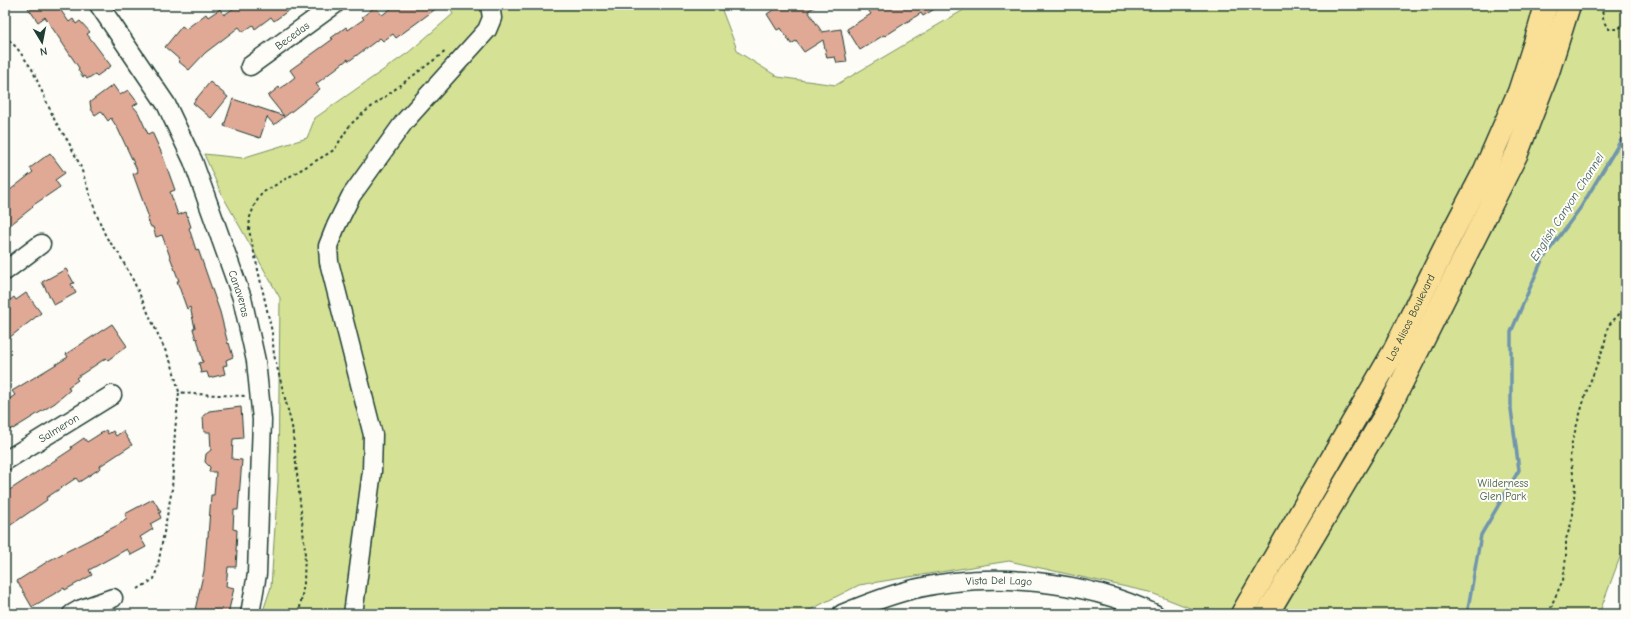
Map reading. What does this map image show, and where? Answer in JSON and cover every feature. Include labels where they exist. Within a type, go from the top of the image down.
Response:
[{"type":"main road","name":"Los Alisos Boulevard","points":[[1242,614],[1394,351],[1485,170],[1519,92],[1546,5]]},
{"type":"main road","name":"Los Alisos Boulevard","points":[[1267,614],[1387,412],[1517,153],[1548,72],[1569,5]]},
{"type":"street","name":"Canaveras","points":[[99,5],[166,104],[193,161],[242,298],[256,361],[262,420],[257,574],[250,614]]},
{"type":"street","name":"Becedas","points":[[250,66],[334,5]]},
{"type":"street","points":[[353,614],[372,470],[373,434],[329,262],[328,246],[351,196],[404,122],[487,30],[492,18],[490,5]]},
{"type":"street","points":[[5,271],[41,244]]},
{"type":"street","name":"Salmeron","points":[[5,461],[112,395]]},
{"type":"street","name":"Vista Del Lago","points":[[842,614],[890,596],[914,589],[946,583],[990,581],[1042,583],[1074,588],[1126,602],[1155,614]]},
{"type":"street","points":[[72,614],[113,598]]},
{"type":"path","points":[[1603,5],[1602,18],[1604,25],[1609,29],[1616,29],[1626,25]]},
{"type":"path","points":[[5,36],[17,48],[32,68],[55,122],[68,141],[80,165],[96,214],[106,237],[119,254],[133,280],[172,365],[179,392],[175,430],[172,489],[158,565],[154,579],[138,589]]},
{"type":"path","points":[[1550,614],[1552,604],[1563,580],[1566,557],[1566,539],[1572,524],[1575,484],[1570,458],[1572,442],[1586,393],[1604,346],[1608,326],[1626,307]]},
{"type":"path","points":[[179,392],[193,394],[249,395]]},
{"type":"green space","name":"Wilderness Glen Park","points":[[448,5],[720,5],[738,52],[778,77],[836,85],[972,5],[1626,5],[1626,541],[1599,614],[1205,614],[1149,592],[1009,561],[859,585],[802,614],[262,614],[271,587],[278,481],[280,298],[221,193],[204,154],[242,158],[307,138],[315,118],[409,52],[453,14]]},
{"type":"building","points":[[26,5],[57,5],[69,22],[73,19],[76,24],[80,21],[90,32],[87,34],[111,66],[97,76],[95,74],[87,79],[85,76],[83,77],[78,70],[79,68],[45,17],[38,22]]},
{"type":"building","points":[[238,5],[296,5],[274,21],[271,17],[255,29],[253,25],[243,32],[239,27],[205,53],[189,70],[165,47],[182,26],[186,29],[206,14],[208,17],[220,9],[224,15]]},
{"type":"building","points":[[396,5],[441,5],[396,38],[393,34],[383,41],[380,38],[349,61],[348,59],[316,84],[320,89],[274,125],[267,117],[260,138],[224,126],[233,99],[284,116],[268,96],[295,77],[290,70],[333,39],[331,38],[346,27],[348,30],[364,19],[362,17],[375,7],[382,15]]},
{"type":"building","points":[[781,5],[818,5],[808,11],[822,32],[841,29],[847,62],[837,63],[835,57],[827,58],[823,40],[804,52],[796,41],[791,44],[781,28],[777,30],[767,14]]},
{"type":"building","points":[[872,5],[941,5],[923,16],[921,13],[860,50],[847,29],[871,14],[867,8]]},
{"type":"building","points":[[210,82],[228,97],[211,118],[193,103]]},
{"type":"building","points":[[113,85],[120,95],[128,90],[138,103],[133,106],[138,112],[148,134],[152,132],[162,154],[175,190],[170,192],[178,215],[186,212],[196,250],[198,249],[220,312],[233,357],[226,360],[227,365],[223,366],[225,374],[209,378],[207,372],[201,373],[199,363],[203,362],[197,338],[196,339],[193,329],[195,328],[190,307],[187,309],[177,281],[179,281],[162,235],[156,237],[153,227],[151,227],[147,218],[149,218],[133,174],[138,172],[118,129],[111,118],[108,121],[101,111],[95,115],[91,109],[90,102]]},
{"type":"building","points":[[50,153],[65,173],[55,180],[60,187],[32,206],[33,207],[5,229],[5,194],[33,172],[30,168]]},
{"type":"building","points":[[66,269],[74,283],[71,284],[76,293],[54,305],[42,282]]},
{"type":"building","points":[[26,293],[41,313],[5,341],[5,304],[14,297],[16,300]]},
{"type":"building","points":[[112,324],[127,346],[108,360],[106,358],[76,378],[78,380],[68,387],[70,390],[55,403],[5,433],[5,402],[15,395],[12,391],[68,357],[66,354]]},
{"type":"building","points":[[241,407],[243,438],[233,439],[232,459],[242,460],[238,510],[234,510],[233,529],[237,530],[236,567],[228,567],[226,586],[234,588],[228,614],[214,614],[195,610],[204,571],[211,495],[214,495],[216,472],[209,472],[210,467],[205,462],[206,454],[211,450],[210,432],[204,432],[203,416],[209,411]]},
{"type":"building","points":[[106,430],[108,434],[113,431],[116,436],[123,431],[132,445],[79,482],[76,478],[46,498],[47,500],[5,529],[5,493],[72,449],[71,447],[84,438],[87,442]]},
{"type":"building","points":[[153,499],[161,512],[159,513],[161,518],[150,524],[153,529],[140,537],[146,547],[131,555],[127,549],[89,570],[92,575],[65,590],[64,588],[32,607],[17,581],[50,560],[118,525],[127,519],[125,514]]},
{"type":"waterway","name":"English Canyon Channel","points":[[1467,614],[1481,535],[1519,470],[1511,409],[1511,332],[1542,260],[1581,207],[1626,132]]}]
